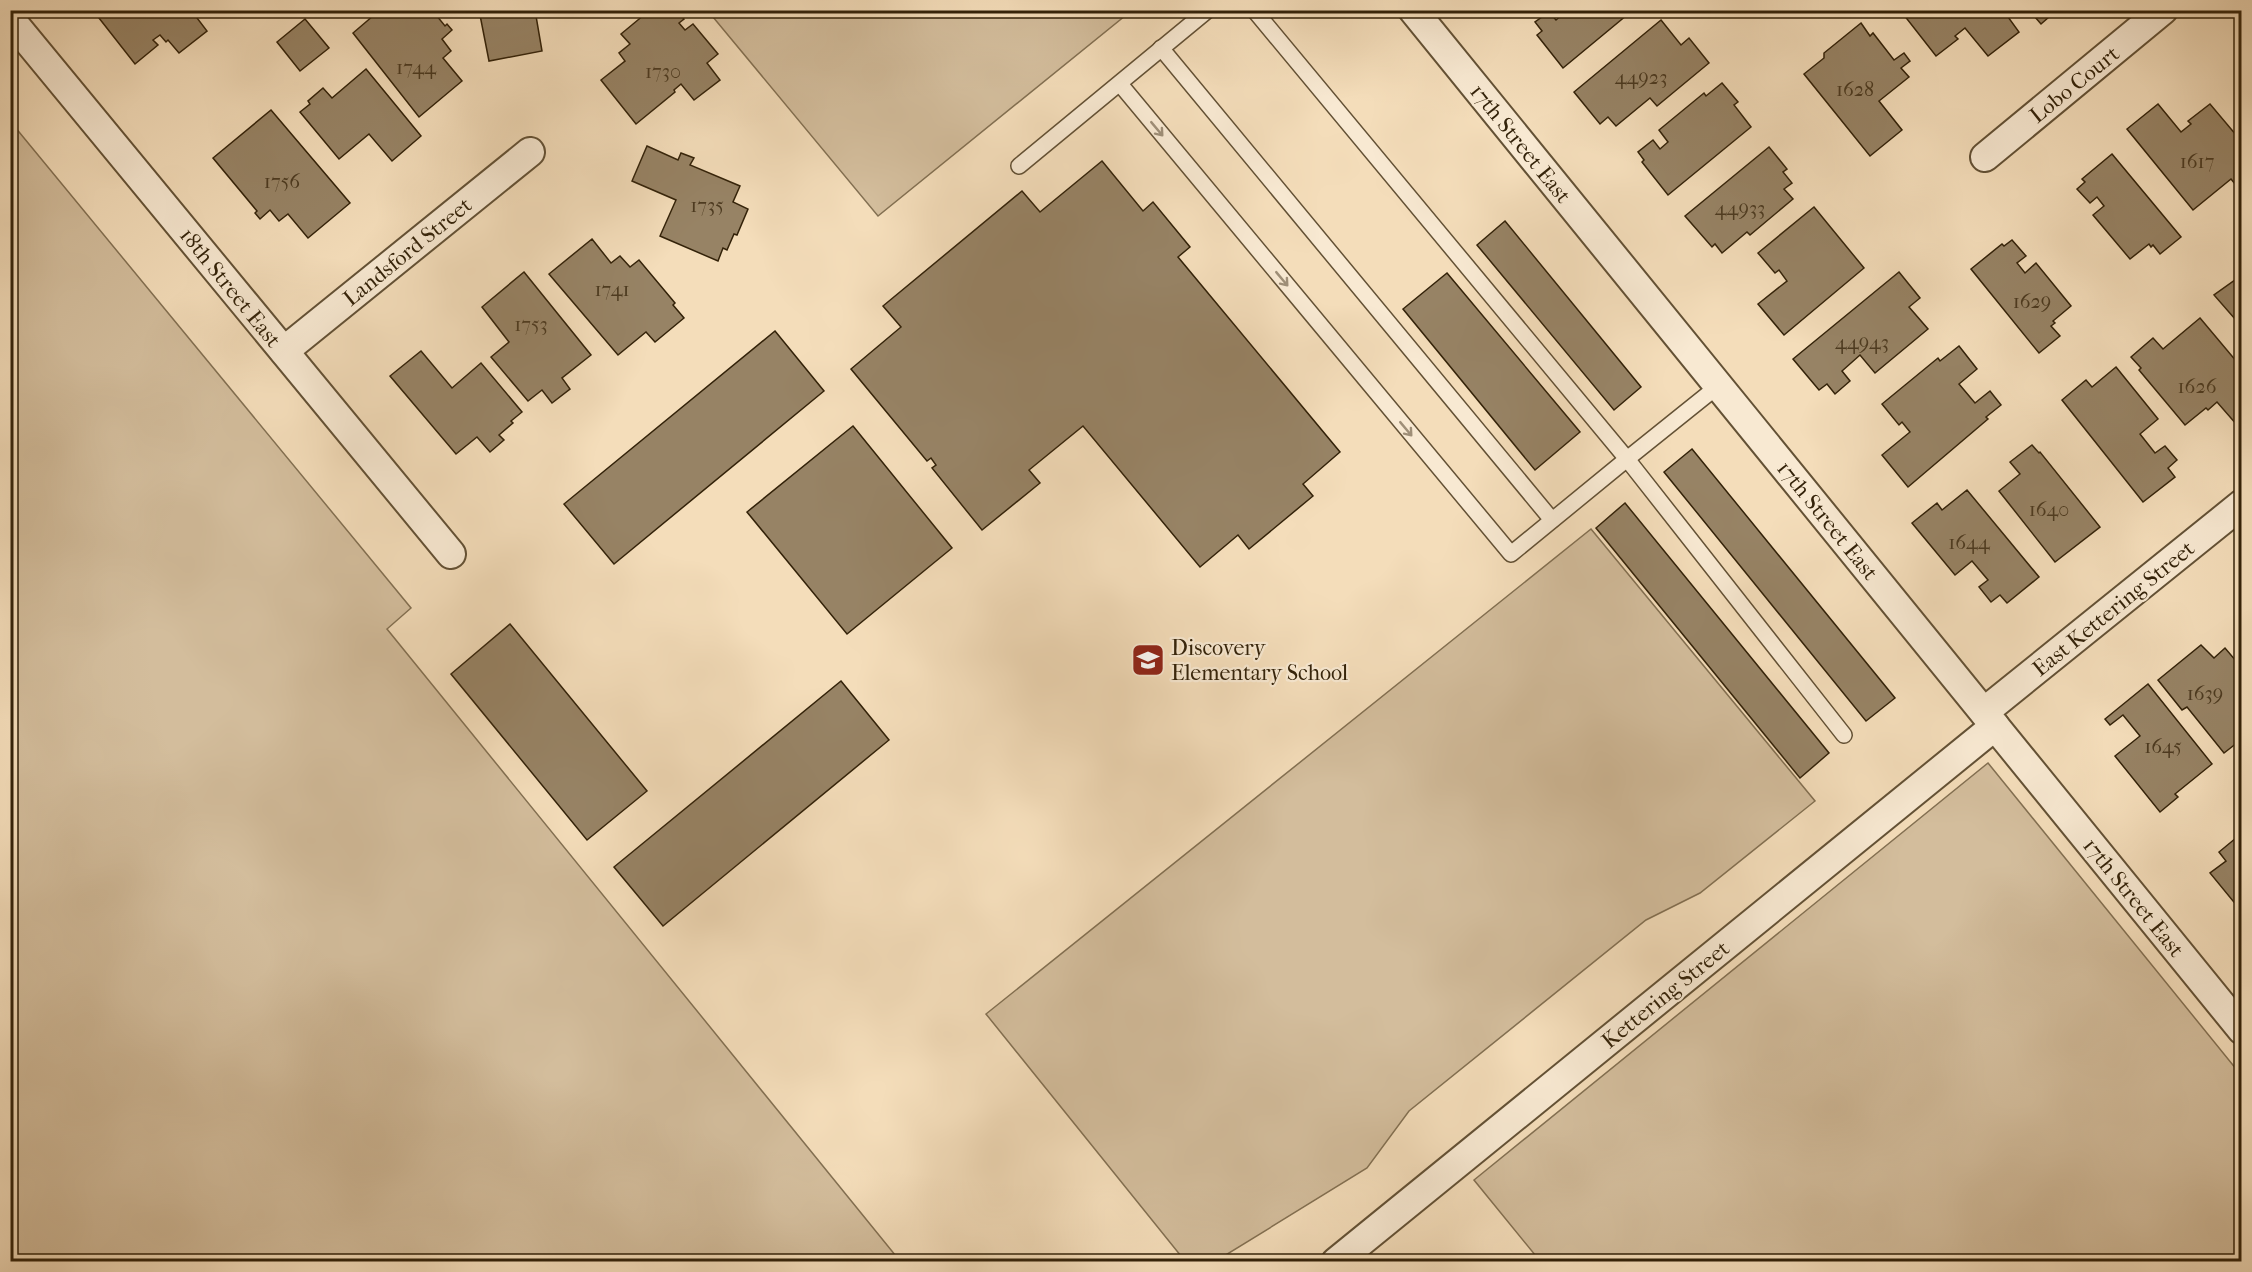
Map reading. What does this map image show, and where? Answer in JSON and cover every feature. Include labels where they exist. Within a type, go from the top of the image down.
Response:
[{"type":"street","name":"17th Street East","points":[[1413,10],[2241,1030]]},
{"type":"street","name":"Lobo Court","points":[[1985,157],[2163,10]]},
{"type":"street","name":"18th Street East","points":[[10,19],[451,554]]},
{"type":"street","name":"Landsford Street","points":[[284,351],[530,152]]},
{"type":"street","name":"East Kettering Street","points":[[1989,719],[2241,504]]},
{"type":"street","name":"Kettering Street","points":[[1336,1262],[1989,719]]},
{"type":"lane","points":[[1019,166],[1208,10]]},
{"type":"lane","points":[[1254,10],[1628,459],[1844,735]]},
{"type":"lane","points":[[1161,48],[1552,520]]},
{"type":"lane","points":[[1120,84],[1511,554],[1718,386]]},
{"type":"shaded area","points":[[708,11],[1131,11],[878,216]]},
{"type":"shaded area","points":[[10,121],[411,608],[387,629],[900,1261],[11,1261]]},
{"type":"shaded area","points":[[1591,529],[1815,801],[1700,893],[1646,920],[1409,1111],[1367,1168],[1216,1261],[1185,1261],[986,1014]]},
{"type":"shaded area","points":[[1988,763],[2241,1075],[2241,1261],[1540,1261],[1474,1180]]},
{"type":"building","points":[[108,10],[191,10],[207,31],[179,53],[168,40],[166,42],[160,35],[153,40],[158,45],[135,64],[99,18]]},
{"type":"building","points":[[380,10],[383,10],[389,17],[395,10],[432,10],[445,26],[447,24],[452,30],[442,39],[451,51],[443,58],[462,81],[419,117],[353,33]]},
{"type":"building","points":[[479,10],[535,10],[542,51],[489,61]]},
{"type":"building","points":[[650,10],[678,10],[684,19],[679,23],[685,30],[693,24],[718,54],[707,63],[720,80],[694,100],[681,84],[674,90],[675,92],[636,124],[601,80],[625,61],[619,53],[630,44],[621,34]]},
{"type":"building","points":[[1560,10],[1633,10],[1563,68],[1537,35],[1542,31],[1535,22],[1549,12],[1556,20],[1563,14]]},
{"type":"building","points":[[1900,10],[2003,10],[2019,32],[1988,56],[1965,28],[1955,36],[1958,39],[1936,56]]},
{"type":"building","points":[[2029,10],[2057,10],[2041,24]]},
{"type":"building","points":[[305,19],[329,48],[300,71],[277,42]]},
{"type":"building","points":[[1661,20],[1681,45],[1689,38],[1709,63],[1657,106],[1650,98],[1616,126],[1608,117],[1600,124],[1574,92]]},
{"type":"building","points":[[1861,23],[1870,36],[1873,33],[1894,60],[1904,53],[1910,61],[1901,68],[1909,77],[1879,101],[1902,130],[1870,156],[1804,74],[1824,58],[1824,53]]},
{"type":"building","points":[[366,69],[421,136],[392,161],[369,134],[339,159],[300,112],[310,104],[308,101],[323,88],[332,98]]},
{"type":"building","points":[[1722,83],[1738,102],[1734,105],[1751,127],[1668,195],[1642,162],[1644,160],[1638,152],[1653,140],[1660,149],[1668,142],[1659,130],[1704,93],[1706,96]]},
{"type":"building","points":[[2158,104],[2181,132],[2191,124],[2188,121],[2210,104],[2242,142],[2242,189],[2240,190],[2231,179],[2193,210],[2127,129]]},
{"type":"building","points":[[271,110],[350,203],[308,238],[288,214],[279,221],[270,210],[260,219],[255,213],[257,211],[213,158]]},
{"type":"building","points":[[647,146],[678,160],[681,153],[694,158],[690,165],[740,186],[733,202],[748,209],[737,235],[734,234],[727,250],[723,248],[718,261],[660,236],[676,200],[632,181]]},
{"type":"building","points":[[1769,147],[1787,169],[1783,172],[1792,183],[1784,189],[1793,199],[1750,235],[1747,232],[1722,253],[1715,244],[1712,247],[1685,216]]},
{"type":"building","points":[[2112,154],[2181,237],[2160,254],[2153,245],[2151,247],[2149,244],[2130,259],[2093,215],[2104,206],[2097,197],[2090,203],[2077,189],[2085,182],[2082,179]]},
{"type":"building","points":[[1102,161],[1143,211],[1153,202],[1190,247],[1178,257],[1340,452],[1303,484],[1313,496],[1249,549],[1238,535],[1200,567],[1083,426],[1029,470],[1040,483],[982,530],[932,468],[936,465],[931,458],[927,461],[851,369],[901,327],[883,306],[1022,191],[1040,212]]},
{"type":"building","points":[[1814,207],[1864,268],[1784,335],[1758,304],[1787,281],[1779,270],[1775,273],[1758,253]]},
{"type":"building","points":[[1505,221],[1641,387],[1614,410],[1477,245]]},
{"type":"building","points":[[592,239],[611,263],[620,256],[630,267],[639,260],[675,303],[673,305],[684,318],[655,342],[646,332],[618,355],[549,274]]},
{"type":"building","points":[[2012,240],[2026,256],[2017,263],[2025,273],[2036,263],[2071,306],[2053,321],[2055,323],[2051,326],[2060,336],[2039,353],[1971,269],[2002,244],[2004,246]]},
{"type":"building","points":[[524,272],[591,355],[562,378],[570,389],[552,403],[542,390],[528,401],[491,357],[509,342],[482,307]]},
{"type":"building","points":[[1899,272],[1920,298],[1909,307],[1928,329],[1875,373],[1860,355],[1842,371],[1850,381],[1835,394],[1827,384],[1819,390],[1793,359]]},
{"type":"building","points":[[1447,273],[1580,432],[1535,470],[1403,309]]},
{"type":"building","points":[[2242,275],[2242,327],[2214,295]]},
{"type":"building","points":[[2200,318],[2242,368],[2242,421],[2237,425],[2217,402],[2185,425],[2139,370],[2141,368],[2131,357],[2153,338],[2163,349]]},
{"type":"building","points":[[775,331],[824,391],[614,564],[564,504]]},
{"type":"building","points":[[1959,346],[1977,369],[1959,384],[1975,403],[1990,391],[2001,405],[1986,417],[1988,419],[1908,487],[1882,455],[1910,432],[1902,422],[1899,425],[1882,404],[1938,358],[1940,361]]},
{"type":"building","points":[[421,351],[452,388],[481,363],[522,412],[499,435],[504,440],[490,452],[477,437],[456,454],[390,376]]},
{"type":"building","points":[[2116,367],[2158,419],[2140,434],[2155,453],[2165,446],[2177,460],[2168,468],[2175,477],[2143,502],[2062,400],[2086,380],[2092,387]]},
{"type":"building","points":[[853,426],[952,548],[847,634],[747,512]]},
{"type":"building","points":[[2032,445],[2100,527],[2055,562],[1999,491],[2020,474],[2010,462]]},
{"type":"building","points":[[1692,449],[1895,698],[1866,721],[1664,472]]},
{"type":"building","points":[[1967,490],[2039,577],[2007,603],[2000,595],[1991,602],[1979,587],[1988,580],[1972,561],[1955,575],[1912,523],[1937,503],[1942,510]]},
{"type":"building","points":[[1625,503],[1829,753],[1800,778],[1596,528]]},
{"type":"building","points":[[510,624],[647,791],[587,840],[451,674]]},
{"type":"building","points":[[2201,645],[2214,658],[2225,648],[2242,668],[2242,739],[2224,753],[2187,707],[2182,710],[2158,680]]},
{"type":"building","points":[[841,681],[889,740],[663,926],[614,867]]},
{"type":"building","points":[[2148,684],[2212,764],[2175,794],[2178,797],[2160,812],[2115,756],[2140,736],[2123,715],[2110,725],[2105,719]]},
{"type":"building","points":[[2242,833],[2242,912],[2210,873],[2226,861],[2219,852]]},
{"type":"place","name":"Discovery Elementary School","points":[[1148,660]]}]
